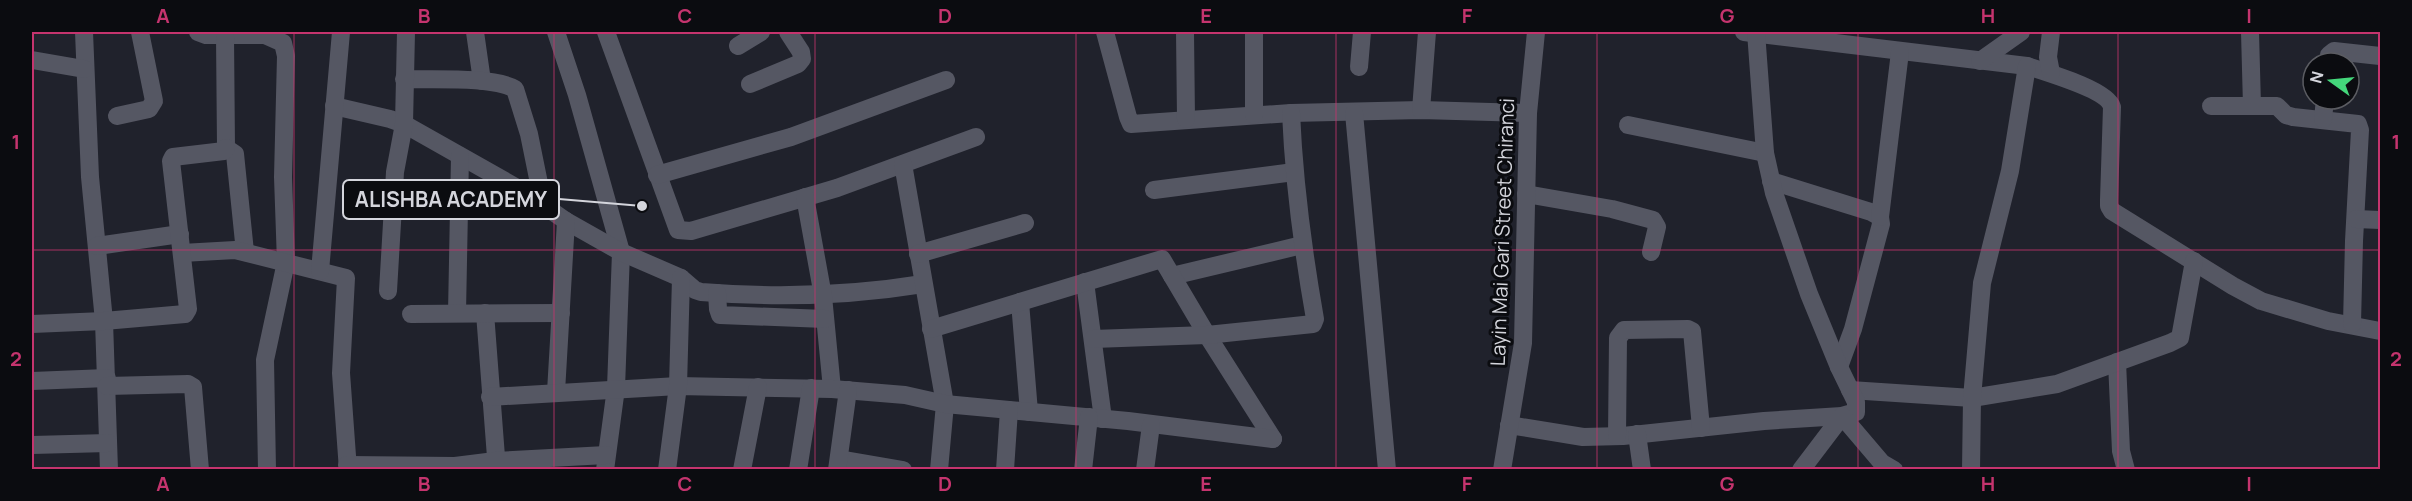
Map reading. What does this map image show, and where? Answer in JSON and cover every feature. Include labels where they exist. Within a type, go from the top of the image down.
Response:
[{"type":"street","points":[[84,32],[84,69],[104,321],[109,470]]},
{"type":"street","points":[[117,116],[152,107],[154,101],[140,32]]},
{"type":"street","points":[[198,32],[225,36],[265,33],[283,44],[286,56],[283,177],[286,262],[265,360],[267,470]]},
{"type":"street","points":[[320,271],[341,32]]},
{"type":"street","points":[[388,291],[394,172],[404,124],[406,32]]},
{"type":"street","points":[[475,32],[482,81]]},
{"type":"street","points":[[97,246],[181,244],[235,250],[346,278],[341,373],[348,467],[455,468],[606,462],[616,388],[621,252],[577,95],[556,32]]},
{"type":"street","points":[[606,32],[678,230],[684,232],[805,197],[976,137]]},
{"type":"street","points":[[738,46],[761,32]]},
{"type":"street","points":[[750,84],[798,64],[802,59],[801,52],[788,32]]},
{"type":"street","points":[[1105,32],[1131,124],[1291,113],[1421,110],[1528,113]]},
{"type":"street","points":[[1185,32],[1186,119]]},
{"type":"street","points":[[1254,32],[1254,115]]},
{"type":"street","points":[[1359,68],[1362,32]]},
{"type":"street","points":[[1421,110],[1428,32]]},
{"type":"street","name":"Layin Mai Gari Street Chiranci","points":[[1502,470],[1518,386],[1523,343],[1528,113],[1536,32]]},
{"type":"street","points":[[1509,425],[1583,437],[1617,436],[1842,416],[1856,412],[1856,402],[1809,294],[1772,181],[1765,153],[1752,32],[2027,66],[2051,73],[2103,95],[2110,101],[2109,206],[2112,211],[2261,301],[2328,321],[2380,331]]},
{"type":"street","points":[[1980,61],[2022,32]]},
{"type":"street","points":[[2051,32],[2048,57],[2051,73]]},
{"type":"street","points":[[2250,32],[2252,105]]},
{"type":"street","points":[[225,36],[226,148]]},
{"type":"street","points":[[1839,367],[1856,318],[1881,224],[1900,52]]},
{"type":"street","points":[[2361,54],[2380,56]]},
{"type":"street","points":[[32,60],[84,69]]},
{"type":"street","points":[[1971,470],[1972,398],[1982,284],[2010,171],[2027,66]]},
{"type":"street","points":[[404,80],[482,81],[504,84],[515,89],[529,134],[543,203]]},
{"type":"street","points":[[657,176],[791,137],[946,80]]},
{"type":"street","points":[[334,106],[404,124],[543,203],[566,221],[621,252],[681,278],[695,290],[717,293],[823,296],[923,284]]},
{"type":"street","points":[[2211,106],[2277,106],[2286,115],[2358,124],[2360,130],[2352,324]]},
{"type":"street","points":[[2323,120],[2324,111]]},
{"type":"street","points":[[1093,339],[1207,335],[1313,324],[1315,320],[1302,245],[1294,172],[1291,113]]},
{"type":"street","points":[[1354,113],[1387,470]]},
{"type":"street","points":[[1628,125],[1765,153]]},
{"type":"street","points":[[32,324],[185,314],[188,309],[172,158],[224,151],[226,148]]},
{"type":"street","points":[[226,148],[235,154],[245,252]]},
{"type":"street","points":[[457,313],[460,156]]},
{"type":"street","points":[[903,164],[945,404],[939,470]]},
{"type":"street","points":[[1154,190],[1294,172]]},
{"type":"street","points":[[1772,181],[1871,212],[1880,217]]},
{"type":"street","points":[[1526,194],[1621,211],[1653,220],[1657,227],[1651,252]]},
{"type":"street","points":[[805,197],[825,319],[840,389],[838,464],[903,470]]},
{"type":"street","points":[[2356,219],[2380,220]]},
{"type":"street","points":[[556,392],[566,221]]},
{"type":"street","points":[[918,255],[1025,223]]},
{"type":"street","points":[[1172,276],[1302,245]]},
{"type":"street","points":[[490,397],[678,386],[840,389],[905,395],[945,404],[1096,418],[1273,439],[1162,259],[931,329]]},
{"type":"street","points":[[1850,390],[1972,398],[2057,384],[2117,363],[2180,338],[2194,261]]},
{"type":"street","points":[[667,470],[678,386],[681,278]]},
{"type":"street","points":[[1083,470],[1096,418],[1093,339],[1085,282]]},
{"type":"street","points":[[717,293],[720,315],[825,319]]},
{"type":"street","points":[[1020,302],[1029,411]]},
{"type":"street","points":[[485,313],[496,465]]},
{"type":"street","points":[[411,314],[561,313]]},
{"type":"street","points":[[1617,436],[1618,338],[1624,330],[1688,329],[1692,331],[1701,428]]},
{"type":"street","points":[[2117,363],[2121,451],[2126,470]]},
{"type":"street","points":[[32,381],[188,384],[193,387],[200,470]]},
{"type":"street","points":[[742,470],[758,387]]},
{"type":"street","points":[[798,470],[811,388]]},
{"type":"street","points":[[1005,470],[1009,410]]},
{"type":"street","points":[[1801,470],[1842,416]]},
{"type":"street","points":[[1842,416],[1882,463],[1894,470]]},
{"type":"street","points":[[1145,470],[1151,425]]},
{"type":"street","points":[[1637,434],[1642,470]]},
{"type":"street","points":[[32,445],[108,443]]},
{"type":"place","name":"ALISHBA ACADEMY","points":[[642,206]]}]
